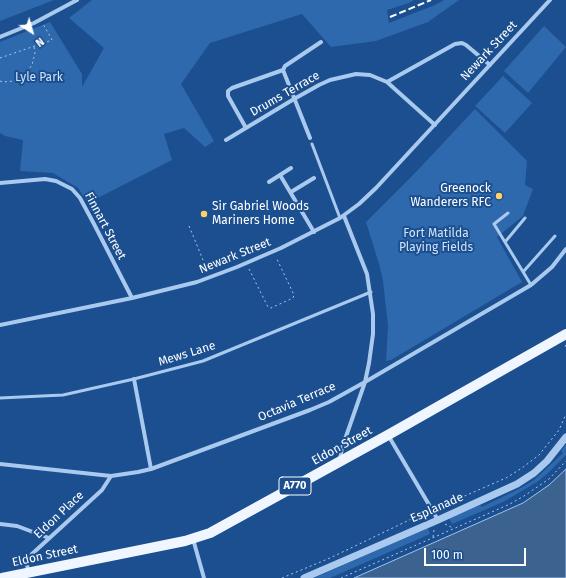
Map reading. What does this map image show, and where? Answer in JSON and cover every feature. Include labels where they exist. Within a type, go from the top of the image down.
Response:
[{"type":"main road","name":"Eldon Street","points":[[2,578],[193,539],[220,528],[566,334]]},
{"type":"street","points":[[0,37],[41,20],[77,0]]},
{"type":"street","name":"Newark Street","points":[[0,325],[132,298],[175,288],[210,277],[274,251],[342,217],[376,188],[550,0]]},
{"type":"street","points":[[246,128],[228,96],[228,91],[232,88],[283,70],[285,66],[321,42]]},
{"type":"street","points":[[387,82],[455,44],[462,43],[466,45],[490,65]]},
{"type":"street","points":[[283,70],[310,138]]},
{"type":"street","name":"Drums Terrace","points":[[226,140],[294,99],[330,80],[356,74],[370,75],[387,82],[435,125]]},
{"type":"street","points":[[269,182],[291,168]]},
{"type":"street","points":[[280,175],[314,232]]},
{"type":"street","points":[[290,192],[314,178]]},
{"type":"street","name":"Finnart Street","points":[[0,183],[45,179],[56,181],[72,189],[80,198],[132,298]]},
{"type":"street","points":[[339,462],[342,448],[365,382],[370,363],[373,334],[371,292],[367,274],[362,258],[342,217]]},
{"type":"street","name":"Octavia Terrace","points":[[0,464],[111,476],[138,472],[151,469],[310,410],[329,402],[365,382],[531,285],[552,267],[566,249]]},
{"type":"street","points":[[134,379],[151,469]]},
{"type":"street","points":[[388,435],[439,524]]},
{"type":"street","name":"Esplanade","points":[[304,578],[439,524],[516,484],[534,473],[547,462],[566,438]]},
{"type":"street","name":"Eldon Place","points":[[28,572],[28,564],[32,554],[102,490],[111,476]]},
{"type":"street","points":[[0,524],[17,526],[49,538]]},
{"type":"street","points":[[193,539],[204,578]]},
{"type":"lane","points":[[312,144],[342,217]]},
{"type":"lane","points":[[508,213],[494,224],[531,285]]},
{"type":"lane","points":[[505,242],[525,218]]},
{"type":"lane","points":[[523,272],[555,236]]},
{"type":"lane","name":"Mews Lane","points":[[0,398],[63,395],[134,379],[203,361],[371,292]]},
{"type":"path","points":[[0,58],[52,40],[41,20]]},
{"type":"path","points":[[0,82],[14,81],[24,75],[32,65],[34,47]]},
{"type":"path","points":[[189,226],[210,277]]},
{"type":"path","points":[[246,263],[268,307],[271,308],[293,298],[294,295],[274,251]]},
{"type":"path","points":[[341,578],[524,496],[549,479],[566,461]]},
{"type":"path","points":[[433,538],[433,532],[439,524],[448,525],[453,529]]},
{"type":"green space","points":[[0,0],[54,0],[0,21]]},
{"type":"green space","name":"Lyle Park","points":[[92,0],[414,0],[387,10],[389,23],[444,0],[459,0],[428,22],[376,41],[331,47],[302,14],[210,43],[181,84],[214,141],[205,147],[184,128],[164,134],[172,160],[88,203],[78,188],[53,173],[20,171],[23,140],[5,136],[0,133],[0,42],[50,22],[82,74],[82,87],[104,48],[69,18]]},
{"type":"green space","points":[[544,26],[566,47],[528,93],[504,71]]},
{"type":"green space","points":[[503,76],[532,103],[505,133],[475,106]]},
{"type":"green space","name":"Fort Matilda Playing Fields","points":[[475,109],[527,161],[525,185],[533,189],[523,216],[497,237],[522,282],[391,360],[386,361],[388,326],[383,281],[366,222],[415,173]]},
{"type":"green space","points":[[566,444],[566,455],[537,482],[503,502],[452,524],[449,518],[480,505],[482,507],[534,480],[563,453],[561,451]]},
{"type":"green space","points":[[428,528],[430,534],[330,578],[314,578]]},
{"type":"shaded area","points":[[566,469],[566,578],[354,578],[523,503],[549,485]]},
{"type":"railway","points":[[390,17],[431,0]]},
{"type":"place","name":"Greenock Wanderers RFC","points":[[499,196]]},
{"type":"place","name":"Sir Gabriel Woods Mariners Home","points":[[204,214]]}]
